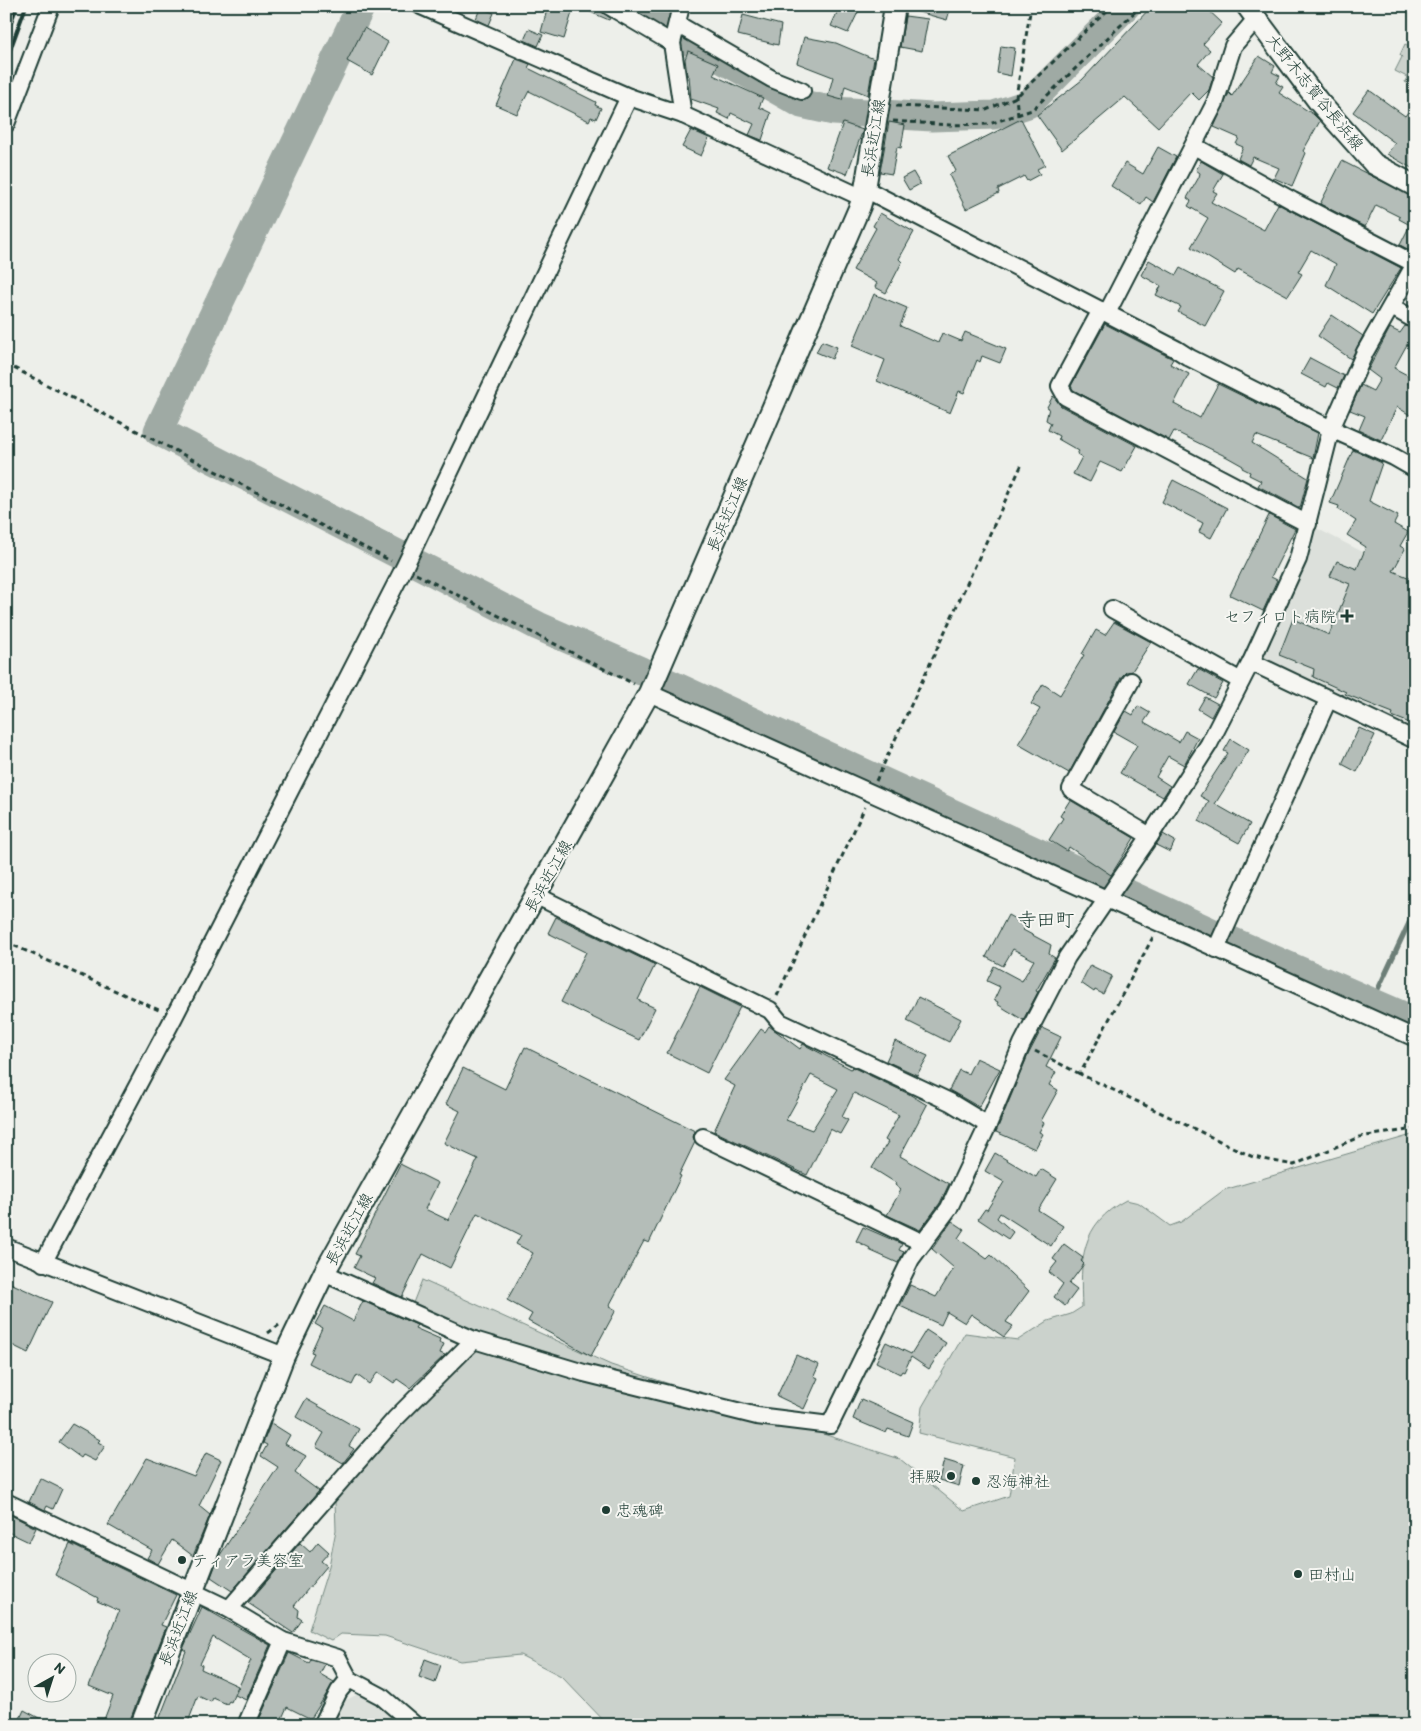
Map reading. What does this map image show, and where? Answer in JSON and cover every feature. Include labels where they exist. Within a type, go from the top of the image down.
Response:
[{"type":"main road","name":"長浜近江線","points":[[141,1725],[284,1356],[324,1273],[537,896],[643,686],[864,193],[895,6]]},
{"type":"main road","name":"大野木志賀谷長浜線","points":[[1251,13],[1318,101],[1374,164],[1415,186]]},
{"type":"street","points":[[6,124],[51,6]]},
{"type":"street","points":[[421,6],[629,97],[683,115],[864,193],[1104,312],[1331,430],[1394,457],[1415,470]]},
{"type":"street","points":[[609,6],[675,33],[802,92]]},
{"type":"street","points":[[681,6],[675,33],[683,115]]},
{"type":"street","points":[[1251,13],[1233,46],[1215,103],[1194,146],[1104,312],[1060,386],[1066,397],[1308,524]]},
{"type":"street","points":[[43,1263],[174,1017],[407,561],[629,97]]},
{"type":"street","points":[[324,1273],[474,1340],[584,1373],[757,1416],[830,1425],[911,1259],[949,1208],[988,1125],[1022,1044],[1068,957],[1150,836],[1209,744],[1251,662],[1298,558],[1331,430],[1365,352],[1415,264],[1293,201],[1194,146]]},
{"type":"street","points":[[1392,307],[1415,320]]},
{"type":"street","points":[[1112,609],[1241,681]]},
{"type":"street","points":[[1251,662],[1415,740]]},
{"type":"street","points":[[1131,680],[1071,789],[1150,836]]},
{"type":"street","points":[[643,686],[1112,891],[1161,923],[1220,940],[1415,1038]]},
{"type":"street","points":[[1220,940],[1328,700]]},
{"type":"street","points":[[537,896],[770,1010],[780,1022],[950,1102],[988,1125]]},
{"type":"street","points":[[703,1137],[923,1243]]},
{"type":"street","points":[[6,1247],[284,1356]]},
{"type":"street","points":[[229,1609],[395,1419],[474,1340]]},
{"type":"street","points":[[6,1502],[229,1609],[283,1641],[338,1658],[349,1679],[381,1696],[415,1725]]},
{"type":"street","points":[[246,1725],[283,1641]]},
{"type":"street","points":[[322,1725],[339,1691],[349,1679]]},
{"type":"path","points":[[1018,115],[1016,98],[1031,6]]},
{"type":"path","points":[[877,112],[934,109],[986,110],[1016,98],[1112,6]]},
{"type":"path","points":[[877,112],[950,126],[989,124],[1032,110],[1141,6]]},
{"type":"path","points":[[6,364],[407,561],[643,686]]},
{"type":"path","points":[[770,1010],[1022,464]]},
{"type":"path","points":[[1080,1074],[1161,923]]},
{"type":"path","points":[[6,942],[174,1017]]},
{"type":"path","points":[[1022,1044],[1253,1157],[1294,1165],[1360,1137],[1415,1129]]},
{"type":"path","points":[[253,1344],[284,1322]]},
{"type":"shaded area","points":[[1405,44],[1415,49],[1415,87],[1405,82],[1407,77],[1395,71],[1402,57],[1400,55]]},
{"type":"shaded area","name":"セフィロト病院","points":[[1314,527],[1396,569],[1415,531],[1415,731],[1259,660],[1301,573]]},
{"type":"shaded area","points":[[1415,1134],[1415,1725],[608,1725],[561,1676],[520,1655],[460,1661],[385,1636],[341,1634],[331,1641],[309,1630],[329,1566],[336,1530],[335,1501],[369,1455],[485,1336],[413,1303],[422,1280],[611,1365],[900,1459],[964,1511],[1009,1496],[1015,1457],[919,1433],[922,1407],[965,1333],[1018,1340],[1048,1321],[1071,1314],[1082,1307],[1083,1259],[1091,1232],[1099,1220],[1126,1200],[1139,1203],[1170,1226],[1181,1222],[1224,1190]]},
{"type":"shaded area","points":[[358,1694],[375,1704],[401,1725],[332,1725],[344,1701]]},
{"type":"building","points":[[548,6],[574,6],[564,39],[541,32]]},
{"type":"building","points":[[576,6],[599,6],[601,11],[610,18],[609,20]]},
{"type":"building","points":[[840,6],[861,6],[848,33],[831,26]]},
{"type":"building","points":[[911,6],[951,6],[947,20],[911,10]]},
{"type":"building","points":[[1152,6],[1204,6],[1222,23],[1203,44],[1210,50],[1198,64],[1213,77],[1209,90],[1199,100],[1191,92],[1158,127],[1125,97],[1062,150],[1037,115],[1082,80]]},
{"type":"building","points":[[480,8],[494,13],[489,25],[476,19]]},
{"type":"building","points":[[743,15],[781,25],[778,45],[738,35]]},
{"type":"building","points":[[905,16],[928,19],[922,51],[900,47]]},
{"type":"building","points":[[364,28],[388,42],[372,75],[347,61]]},
{"type":"building","points":[[529,29],[543,35],[538,46],[524,40]]},
{"type":"building","points":[[804,37],[836,43],[874,59],[868,95],[845,86],[842,100],[828,96],[833,77],[797,63]]},
{"type":"building","points":[[1001,46],[1015,48],[1011,76],[997,73]]},
{"type":"building","points":[[688,51],[718,64],[713,75],[763,98],[759,107],[771,113],[762,140],[749,135],[754,124],[731,113],[729,119],[717,113],[719,109],[691,99],[685,59]]},
{"type":"building","points":[[1259,56],[1275,66],[1272,72],[1280,76],[1276,83],[1283,87],[1279,93],[1313,114],[1320,121],[1303,151],[1306,153],[1292,186],[1274,178],[1279,168],[1253,157],[1249,165],[1238,159],[1243,147],[1236,144],[1239,138],[1214,127],[1229,93],[1232,96]]},
{"type":"building","points":[[516,59],[530,64],[528,68],[596,102],[595,105],[601,108],[596,119],[591,117],[589,121],[529,91],[517,114],[496,105]]},
{"type":"building","points":[[1369,90],[1405,116],[1415,103],[1415,170],[1387,154],[1395,143],[1353,112]]},
{"type":"building","points":[[1021,119],[1045,165],[1037,169],[1040,174],[1027,181],[1024,176],[998,189],[999,193],[966,209],[949,175],[956,171],[948,156]]},
{"type":"building","points":[[889,122],[905,125],[901,148],[897,147],[892,174],[880,172]]},
{"type":"building","points":[[843,123],[863,130],[847,174],[827,167]]},
{"type":"building","points":[[691,130],[709,138],[701,156],[682,147]]},
{"type":"building","points":[[1158,147],[1176,157],[1153,202],[1146,197],[1141,205],[1111,186],[1125,163],[1143,174]]},
{"type":"building","points":[[1201,161],[1223,174],[1213,191],[1217,193],[1211,202],[1264,230],[1278,204],[1401,268],[1372,314],[1326,285],[1336,264],[1311,250],[1298,272],[1302,274],[1288,296],[1238,269],[1235,274],[1191,247],[1208,218],[1188,206],[1191,201],[1187,198],[1199,177],[1200,173],[1196,170]]},
{"type":"building","points":[[1342,161],[1415,198],[1415,253],[1400,245],[1410,225],[1399,219],[1400,217],[1376,205],[1365,227],[1320,204]]},
{"type":"building","points":[[913,172],[920,184],[909,190],[902,178]]},
{"type":"building","points":[[880,213],[914,232],[899,259],[902,262],[886,293],[875,287],[877,283],[853,270],[876,228],[873,226]]},
{"type":"building","points":[[1149,260],[1176,275],[1180,268],[1224,291],[1205,326],[1178,312],[1181,307],[1156,295],[1161,286],[1141,275]]},
{"type":"building","points":[[874,294],[907,308],[900,326],[938,343],[942,333],[961,341],[965,332],[1006,349],[1000,363],[982,356],[980,362],[977,360],[964,393],[959,391],[950,413],[877,381],[885,360],[852,346]]},
{"type":"building","points":[[1332,315],[1363,336],[1351,359],[1318,336]]},
{"type":"building","points":[[1105,324],[1173,359],[1170,364],[1189,374],[1174,404],[1200,418],[1218,384],[1318,433],[1313,458],[1256,435],[1252,443],[1308,478],[1300,508],[1258,486],[1261,481],[1249,475],[1250,472],[1242,468],[1243,466],[1227,457],[1174,431],[1169,440],[1073,390],[1071,386]]},
{"type":"building","points":[[1405,326],[1415,330],[1394,368],[1411,377],[1408,384],[1415,388],[1415,418],[1397,407],[1381,440],[1359,430],[1365,416],[1350,410],[1361,385],[1373,391],[1380,379],[1368,370],[1390,328],[1400,333]]},
{"type":"building","points":[[822,341],[837,347],[832,359],[816,352]]},
{"type":"building","points":[[1310,358],[1344,376],[1338,388],[1328,383],[1326,387],[1301,374]]},
{"type":"building","points":[[1053,396],[1061,406],[1137,446],[1122,472],[1100,462],[1090,482],[1073,474],[1082,457],[1077,454],[1079,451],[1058,439],[1059,436],[1048,430],[1051,423],[1046,420],[1049,408],[1047,407]]},
{"type":"building","name":"セフィロト病院","points":[[1353,450],[1382,463],[1369,501],[1398,516],[1394,524],[1408,532],[1400,546],[1405,549],[1393,571],[1415,580],[1415,725],[1392,716],[1393,713],[1345,694],[1346,692],[1313,677],[1314,669],[1279,655],[1293,619],[1329,635],[1350,584],[1330,576],[1337,561],[1357,569],[1366,547],[1347,535],[1356,521],[1338,509],[1339,506],[1330,503]]},
{"type":"building","points":[[1173,480],[1227,508],[1211,538],[1199,532],[1203,523],[1162,502]]},
{"type":"building","points":[[1269,515],[1295,529],[1271,577],[1277,580],[1263,611],[1230,595]]},
{"type":"building","points":[[1114,622],[1151,642],[1132,671],[1126,672],[1122,676],[1069,773],[1018,744],[1040,709],[1031,704],[1043,684],[1060,695],[1084,655],[1082,654],[1096,630],[1105,635]]},
{"type":"building","points":[[1198,669],[1223,683],[1214,698],[1189,684]]},
{"type":"building","points":[[1205,697],[1218,704],[1211,717],[1198,709]]},
{"type":"building","points":[[1138,706],[1150,713],[1144,722],[1179,742],[1185,731],[1198,738],[1184,765],[1168,756],[1156,777],[1170,786],[1163,797],[1120,773],[1137,745],[1114,732],[1126,711],[1133,715]]},
{"type":"building","points":[[1359,728],[1375,735],[1357,772],[1342,764]]},
{"type":"building","points":[[1231,739],[1249,750],[1215,804],[1250,824],[1239,843],[1199,821],[1209,801],[1200,796],[1228,753],[1224,751]]},
{"type":"building","points":[[1070,800],[1134,838],[1111,875],[1069,847],[1067,851],[1049,840],[1063,818],[1060,816]]},
{"type":"building","points":[[1163,834],[1175,841],[1170,852],[1156,845]]},
{"type":"building","points":[[1008,915],[1026,925],[1023,930],[1051,945],[1049,954],[1055,958],[1036,991],[1038,992],[1023,1020],[997,1004],[998,1002],[994,1000],[1000,987],[987,981],[994,966],[1022,981],[1034,960],[1013,949],[1003,966],[986,957]]},
{"type":"building","points":[[556,917],[655,965],[638,1000],[655,1008],[639,1040],[561,1002],[586,952],[548,933]]},
{"type":"building","points":[[1090,965],[1112,976],[1103,994],[1095,990],[1094,992],[1081,983]]},
{"type":"building","points":[[700,987],[740,1007],[707,1073],[667,1053]]},
{"type":"building","points":[[918,997],[961,1019],[949,1042],[907,1021]]},
{"type":"building","points":[[769,1026],[800,1049],[803,1044],[851,1069],[852,1067],[909,1094],[927,1105],[900,1156],[949,1184],[940,1203],[920,1230],[887,1215],[901,1190],[895,1185],[896,1183],[872,1168],[888,1142],[885,1140],[899,1115],[854,1093],[842,1117],[848,1120],[840,1134],[830,1129],[807,1175],[714,1131],[735,1086],[724,1080],[761,1029],[765,1032]],"holes":[[[811,1075],[838,1089],[812,1130],[786,1120]]]},
{"type":"building","points":[[1042,1028],[1061,1037],[1046,1067],[1056,1072],[1049,1085],[1058,1090],[1041,1121],[1044,1123],[1039,1132],[1043,1134],[1035,1149],[996,1132],[1028,1055]]},
{"type":"building","points":[[895,1041],[928,1056],[917,1075],[886,1061]]},
{"type":"building","points":[[525,1047],[695,1131],[693,1137],[695,1142],[679,1175],[681,1176],[649,1243],[644,1241],[609,1306],[616,1310],[591,1356],[528,1321],[532,1314],[507,1300],[533,1253],[516,1244],[521,1235],[477,1213],[450,1268],[423,1254],[402,1297],[372,1283],[375,1278],[354,1268],[360,1256],[355,1254],[400,1164],[438,1183],[425,1209],[448,1220],[478,1159],[444,1143],[460,1111],[446,1104],[463,1068],[505,1089]]},
{"type":"building","points":[[976,1058],[1000,1069],[979,1107],[949,1090],[959,1070],[968,1074]]},
{"type":"building","points":[[995,1153],[1036,1177],[1041,1169],[1057,1179],[1038,1210],[1063,1226],[1051,1246],[1000,1213],[997,1218],[1013,1232],[1008,1239],[978,1219],[985,1209],[987,1210],[1004,1182],[985,1171]]},
{"type":"building","points":[[952,1221],[964,1229],[958,1238],[987,1259],[991,1255],[1029,1291],[1006,1322],[1013,1326],[1004,1337],[971,1314],[965,1323],[947,1312],[941,1325],[900,1306],[910,1285],[936,1297],[954,1268],[932,1249]]},
{"type":"building","points":[[863,1227],[902,1244],[899,1250],[904,1252],[898,1263],[869,1250],[870,1248],[856,1241]]},
{"type":"building","points":[[1064,1244],[1083,1258],[1081,1261],[1084,1264],[1069,1284],[1077,1290],[1065,1306],[1054,1297],[1063,1284],[1049,1272],[1057,1262],[1053,1259]]},
{"type":"building","points":[[6,1281],[52,1302],[28,1353],[6,1342]]},
{"type":"building","points":[[363,1301],[417,1325],[415,1328],[440,1339],[439,1342],[444,1344],[440,1353],[445,1355],[410,1388],[397,1379],[394,1383],[378,1372],[369,1384],[357,1375],[352,1385],[309,1363],[314,1353],[311,1352],[322,1328],[315,1324],[325,1306],[353,1321]]},
{"type":"building","points":[[926,1330],[946,1343],[929,1369],[911,1357],[904,1372],[902,1371],[900,1374],[876,1362],[886,1342],[911,1354]]},
{"type":"building","points":[[796,1355],[819,1365],[814,1376],[818,1378],[804,1409],[777,1396]]},
{"type":"building","points":[[306,1399],[359,1429],[349,1446],[354,1449],[343,1463],[316,1447],[324,1433],[296,1417]]},
{"type":"building","points":[[861,1399],[913,1422],[908,1436],[888,1429],[886,1433],[853,1419]]},
{"type":"building","points":[[271,1423],[290,1435],[285,1444],[306,1456],[295,1473],[319,1491],[232,1591],[211,1577],[218,1558],[278,1467],[261,1456],[267,1445],[263,1443]]},
{"type":"building","points":[[72,1424],[100,1440],[98,1442],[105,1446],[95,1461],[83,1455],[81,1458],[59,1442]]},
{"type":"building","points":[[206,1453],[221,1460],[199,1506],[210,1515],[193,1556],[172,1540],[158,1564],[147,1558],[152,1550],[108,1525],[147,1458],[194,1476]]},
{"type":"building","name":"拝殿","points":[[944,1460],[964,1466],[959,1486],[939,1480]]},
{"type":"building","points":[[40,1478],[62,1489],[53,1509],[47,1506],[45,1510],[29,1502]]},
{"type":"building","points":[[9,1514],[36,1528],[29,1542],[6,1531]]},
{"type":"building","points":[[318,1542],[329,1552],[321,1561],[327,1566],[294,1606],[299,1610],[298,1617],[302,1620],[293,1633],[248,1603],[300,1543],[310,1552]]},
{"type":"building","points":[[70,1544],[176,1595],[161,1625],[166,1627],[128,1725],[102,1725],[113,1696],[89,1686],[119,1611],[97,1601],[98,1598],[55,1575]]},
{"type":"building","points":[[202,1607],[270,1645],[246,1700],[235,1695],[251,1660],[213,1637],[200,1664],[202,1665],[201,1669],[238,1686],[231,1702],[229,1701],[227,1704],[213,1698],[211,1702],[198,1696],[187,1725],[157,1725],[186,1651],[183,1649]]},
{"type":"building","points":[[289,1653],[309,1663],[311,1660],[325,1664],[320,1674],[334,1682],[312,1717],[309,1718],[287,1707],[279,1725],[270,1725],[259,1720]]},
{"type":"building","points":[[425,1659],[441,1665],[435,1683],[419,1677]]},
{"type":"building","points":[[24,1710],[52,1725],[17,1725]]},
{"type":"waterway","points":[[361,6],[158,431],[538,626],[641,671]]},
{"type":"waterway","points":[[627,6],[802,104],[834,111],[932,117],[994,115],[1028,104],[1126,6]]},
{"type":"waterway","points":[[668,683],[1222,937],[1415,1021]]},
{"type":"waterway","points":[[1372,1002],[1415,910]]},
{"type":"railway","points":[[6,35],[17,6]]},
{"type":"railway","points":[[6,61],[26,6]]},
{"type":"place","name":"セフィロト病院","points":[[1347,616]]},
{"type":"place","name":"拝殿","points":[[951,1476]]},
{"type":"place","name":"忍海神社","points":[[976,1481]]},
{"type":"place","name":"忠魂碑","points":[[606,1510]]},
{"type":"place","name":"ティアラ美容室","points":[[182,1560]]},
{"type":"place","name":"田村山","points":[[1298,1574]]},
{"type":"district","name":"寺田町","points":[[1046,919]]}]
